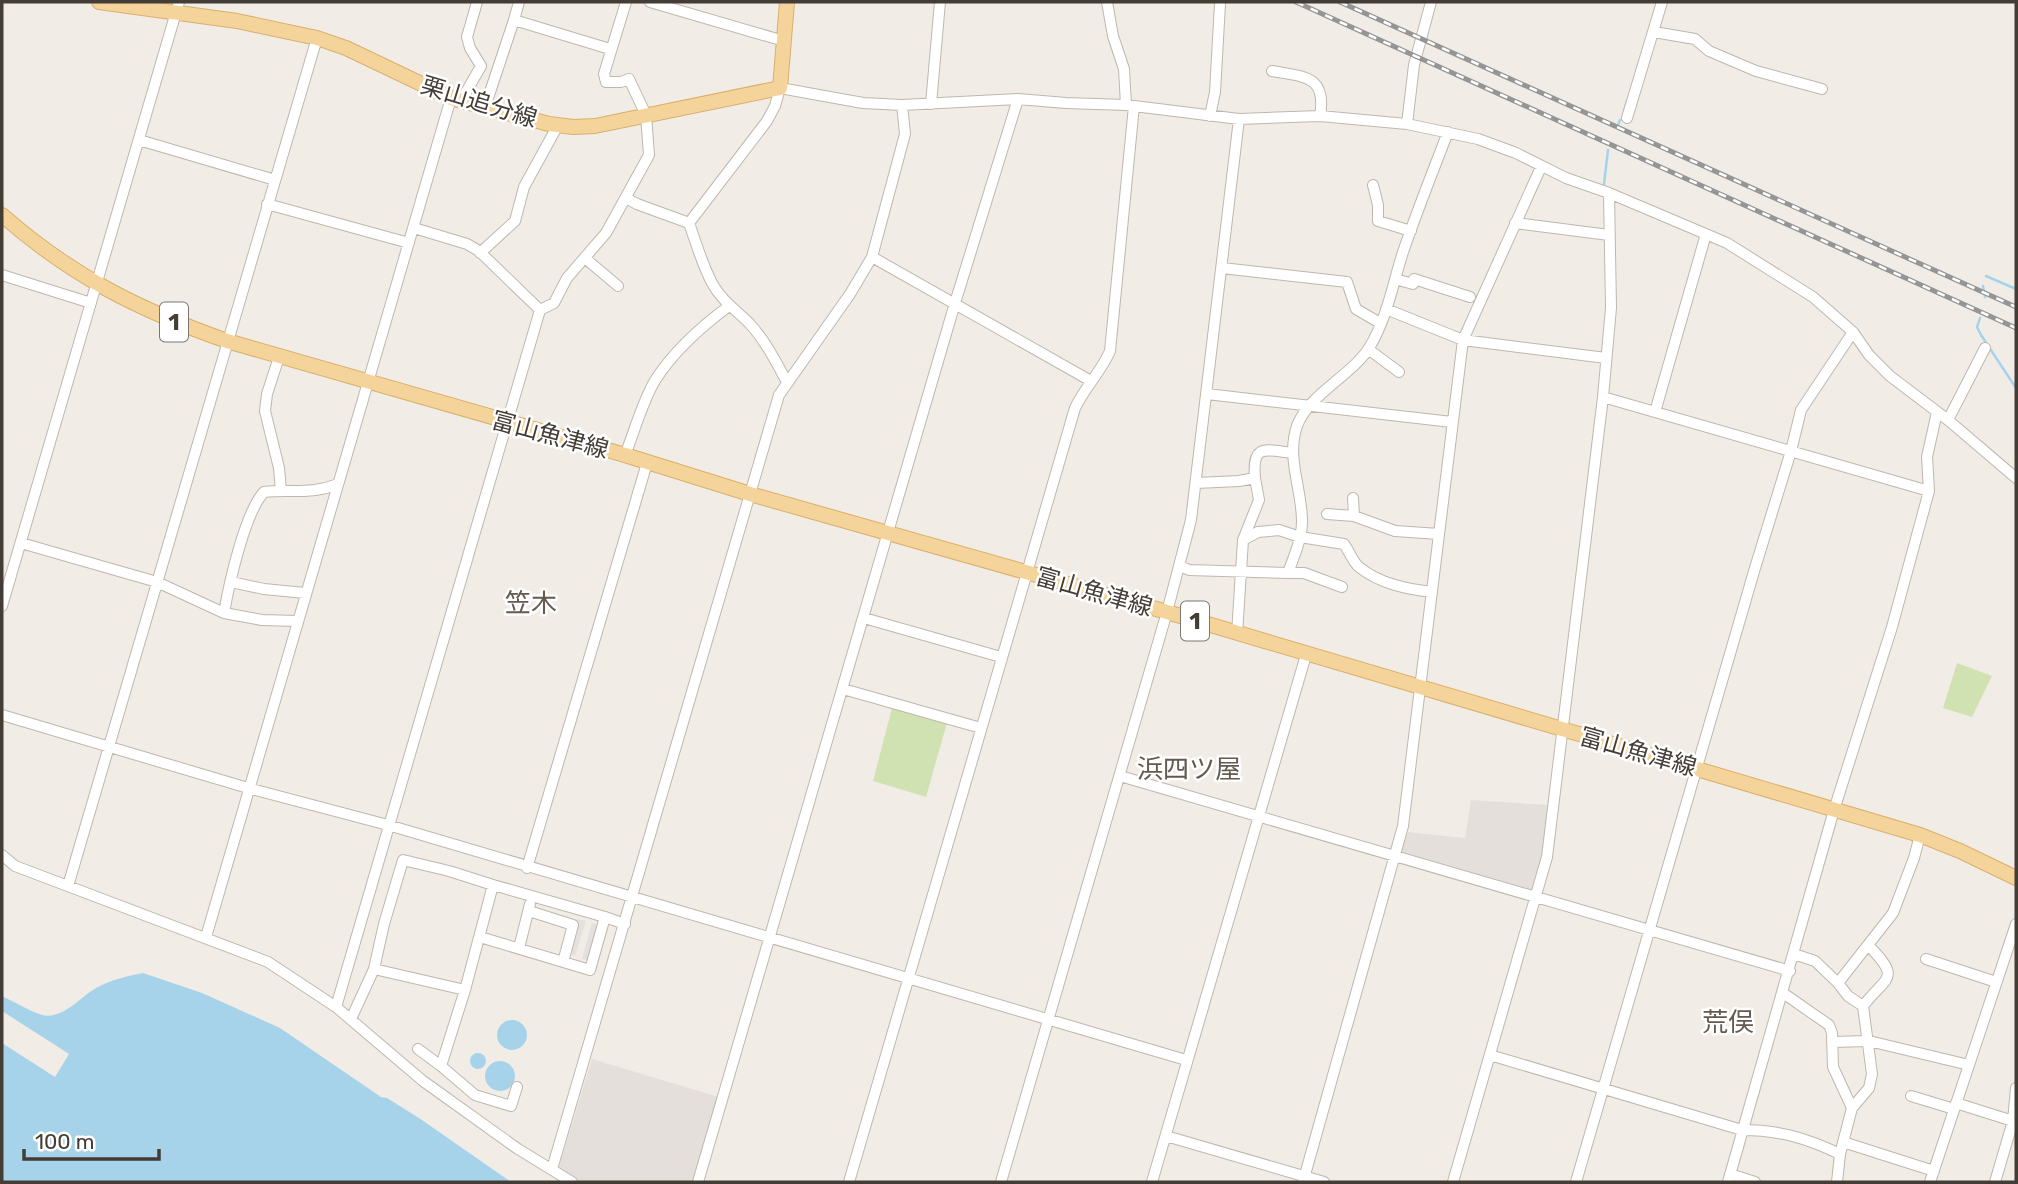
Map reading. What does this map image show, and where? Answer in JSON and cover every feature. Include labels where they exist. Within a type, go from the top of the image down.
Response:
[{"type":"main road","name":"栗山追分線","points":[[100,2],[178,7],[317,38],[346,48],[456,100],[558,125],[595,126],[780,88]]},
{"type":"main road","points":[[780,88],[785,2]]},
{"type":"main road","name":"1","points":[[2,215],[50,255],[97,285],[178,324],[367,383]]},
{"type":"main road","name":"富山魚津線","points":[[367,383],[625,455],[750,494],[1167,612],[1562,731],[1697,768],[1920,835],[2016,878]]},
{"type":"street","points":[[206,937],[414,228],[456,100],[481,66],[467,37],[477,2]]},
{"type":"street","points":[[485,107],[519,2]]},
{"type":"street","points":[[336,1007],[540,310],[554,303],[567,278],[606,233],[649,155],[646,115],[629,79],[606,82],[604,74],[626,2]]},
{"type":"street","points":[[650,2],[784,41]]},
{"type":"street","points":[[931,104],[940,2]]},
{"type":"street","points":[[849,1182],[1075,408],[1091,381],[1103,368],[1110,351],[1130,105],[1107,2]]},
{"type":"street","points":[[1407,124],[1414,65],[1431,2]]},
{"type":"street","points":[[1627,118],[1662,2]]},
{"type":"street","points":[[1210,116],[1215,92],[1220,4]]},
{"type":"street","points":[[2,606],[178,7]]},
{"type":"street","points":[[513,20],[610,49]]},
{"type":"street","points":[[1654,32],[1695,39],[1709,51],[1756,71],[1822,89]]},
{"type":"street","points":[[68,886],[317,38]]},
{"type":"street","points":[[1272,71],[1310,78],[1317,84],[1323,100],[1320,116]]},
{"type":"street","points":[[689,223],[767,121],[780,88],[863,103],[902,105],[1017,99],[1130,105],[1239,119],[1320,116],[1407,124],[1478,139],[1516,153],[1566,178],[1609,193],[1727,243],[1813,297],[1853,332],[1869,355],[1890,376],[1948,420],[2016,478]]},
{"type":"street","points":[[698,1182],[1017,99]]},
{"type":"street","points":[[552,1169],[779,395],[850,294],[872,257],[905,134],[902,105]]},
{"type":"street","points":[[1001,1182],[1120,776],[1191,520],[1239,119]]},
{"type":"street","points":[[480,253],[517,217],[524,187],[558,125]]},
{"type":"street","points":[[1288,573],[1300,537],[1301,508],[1293,453],[1298,424],[1312,404],[1355,366],[1368,349],[1386,309],[1411,230],[1448,132]]},
{"type":"street","points":[[139,140],[275,180]]},
{"type":"street","points":[[1303,1179],[1403,826],[1462,341],[1541,167]]},
{"type":"street","points":[[1373,186],[1378,205],[1378,221],[1411,230]]},
{"type":"street","points":[[1453,1182],[1547,858],[1603,397],[1611,308],[1609,193]]},
{"type":"street","points":[[626,198],[689,223]]},
{"type":"street","points":[[267,204],[410,243]]},
{"type":"street","points":[[689,223],[713,285],[729,306],[750,323],[787,382]]},
{"type":"street","points":[[1515,223],[1609,235]]},
{"type":"street","points":[[414,228],[467,244],[540,310]]},
{"type":"street","points":[[1655,412],[1706,234]]},
{"type":"street","points":[[872,257],[1091,381]]},
{"type":"street","points":[[586,259],[618,286]]},
{"type":"street","points":[[1222,268],[1346,282],[1356,309],[1380,323]]},
{"type":"street","points":[[2,275],[91,303]]},
{"type":"street","points":[[1395,279],[1413,284],[1414,279],[1470,297]]},
{"type":"street","points":[[625,455],[655,380],[685,344],[729,306]]},
{"type":"street","points":[[1386,309],[1462,341],[1606,358]]},
{"type":"street","points":[[1576,1182],[1801,410],[1853,332]]},
{"type":"street","points":[[1948,420],[1985,348]]},
{"type":"street","points":[[1368,349],[1399,372]]},
{"type":"street","points":[[279,357],[267,394],[265,411],[279,468],[281,490]]},
{"type":"street","points":[[1207,394],[1452,422]]},
{"type":"street","points":[[1603,397],[1929,491]]},
{"type":"street","points":[[1755,1182],[1729,1178],[1834,810],[1892,627],[1929,491],[1927,457],[1937,412]]},
{"type":"street","points":[[1237,634],[1243,540],[1259,500],[1254,462],[1261,450],[1293,453]]},
{"type":"street","points":[[527,867],[647,463]]},
{"type":"street","points":[[1196,483],[1255,478]]},
{"type":"street","points":[[224,613],[257,500],[264,492],[281,490],[300,493],[338,484]]},
{"type":"street","points":[[1353,498],[1354,516]]},
{"type":"street","points":[[1328,513],[1354,516],[1395,531],[1439,534]]},
{"type":"street","points":[[1243,540],[1258,532],[1279,530],[1300,537],[1345,544],[1357,566],[1383,581],[1408,589],[1432,592]]},
{"type":"street","points":[[21,543],[157,582],[224,613],[262,620],[297,621]]},
{"type":"street","points":[[1180,566],[1189,570],[1304,573],[1342,587]]},
{"type":"street","points":[[231,582],[305,593]]},
{"type":"street","points":[[864,618],[1001,657]]},
{"type":"street","points":[[1152,1182],[1306,655]]},
{"type":"street","points":[[843,689],[981,728]]},
{"type":"street","points":[[2,715],[248,788],[388,825],[1186,1060]]},
{"type":"street","points":[[1120,776],[1790,971]]},
{"type":"street","points":[[1838,983],[1893,913],[1920,835]]},
{"type":"street","points":[[2,855],[15,866],[268,962],[336,1007],[424,1081],[518,1149],[572,1182]]},
{"type":"street","points":[[351,1019],[374,968],[403,860],[449,871],[625,924]]},
{"type":"street","points":[[441,1066],[493,885]]},
{"type":"street","points":[[519,948],[533,896]]},
{"type":"street","points":[[563,962],[577,908]]},
{"type":"street","points":[[529,911],[573,925]]},
{"type":"street","points":[[480,937],[590,970],[605,917]]},
{"type":"street","points":[[1843,1142],[1895,1156],[1932,1177],[2016,924]]},
{"type":"street","points":[[1863,1006],[1885,984],[1889,973],[1887,965],[1868,945]]},
{"type":"street","points":[[1794,954],[1815,961],[1848,996],[1863,1006],[1872,1074],[1869,1088],[1852,1108],[1840,1154],[1837,1182]]},
{"type":"street","points":[[1926,959],[1996,982]]},
{"type":"street","points":[[374,968],[465,990]]},
{"type":"street","points":[[1783,993],[1829,1025],[1832,1033],[1833,1067],[1852,1108]]},
{"type":"street","points":[[1832,1042],[1869,1041],[1969,1065]]},
{"type":"street","points":[[418,1049],[475,1095],[511,1106],[517,1087]]},
{"type":"street","points":[[1490,1055],[1742,1130],[1763,1130],[1809,1139],[1840,1154]]},
{"type":"street","points":[[1994,1182],[2015,1121],[2016,1088]]},
{"type":"street","points":[[1911,1096],[2015,1121]]},
{"type":"street","points":[[1166,1136],[1303,1179],[1324,1182]]},
{"type":"shaded area","points":[[1471,800],[1547,805],[1543,858],[1533,890],[1399,853],[1408,832],[1465,838]]},
{"type":"shaded area","points":[[577,919],[586,921],[575,956],[567,953]]},
{"type":"shaded area","points":[[592,923],[600,925],[590,961],[582,959]]},
{"type":"shaded area","points":[[592,1059],[719,1097],[695,1182],[581,1182],[559,1167]]},
{"type":"green space","points":[[1957,663],[1992,676],[1972,717],[1943,708]]},
{"type":"green space","points":[[892,708],[947,723],[926,797],[873,781]]},
{"type":"water","points":[[143,973],[202,993],[280,1028],[381,1097],[419,1118],[511,1182],[2,1182],[2,996],[37,1013],[50,1016],[71,1007],[101,985]]},
{"type":"water","points":[[512,1020],[523,1024],[527,1035],[523,1046],[512,1050],[501,1046],[497,1035],[501,1024]]},
{"type":"water","points":[[478,1053],[484,1055],[484,1067],[478,1069],[472,1067],[470,1061],[472,1055]]},
{"type":"water","points":[[500,1061],[506,1062],[514,1070],[514,1082],[506,1090],[500,1091],[494,1090],[486,1082],[485,1076],[486,1070],[494,1062]]},
{"type":"pier","points":[[2,1011],[69,1054],[55,1077],[2,1043]]},
{"type":"waterway","points":[[1624,111],[1627,101]]},
{"type":"waterway","points":[[1618,125],[1620,120]]},
{"type":"waterway","points":[[1604,184],[1608,150]]},
{"type":"waterway","points":[[1986,276],[2016,289]]},
{"type":"waterway","points":[[1983,286],[1985,297]]},
{"type":"waterway","points":[[1980,318],[1977,327],[1981,335],[2016,388]]},
{"type":"railway","points":[[1296,2],[2016,328]]},
{"type":"railway","points":[[1340,2],[2016,307]]},
{"type":"district","name":"笠木","points":[[531,603]]},
{"type":"district","name":"浜四ツ屋","points":[[1189,769]]},
{"type":"district","name":"荒俣","points":[[1728,1022]]}]
